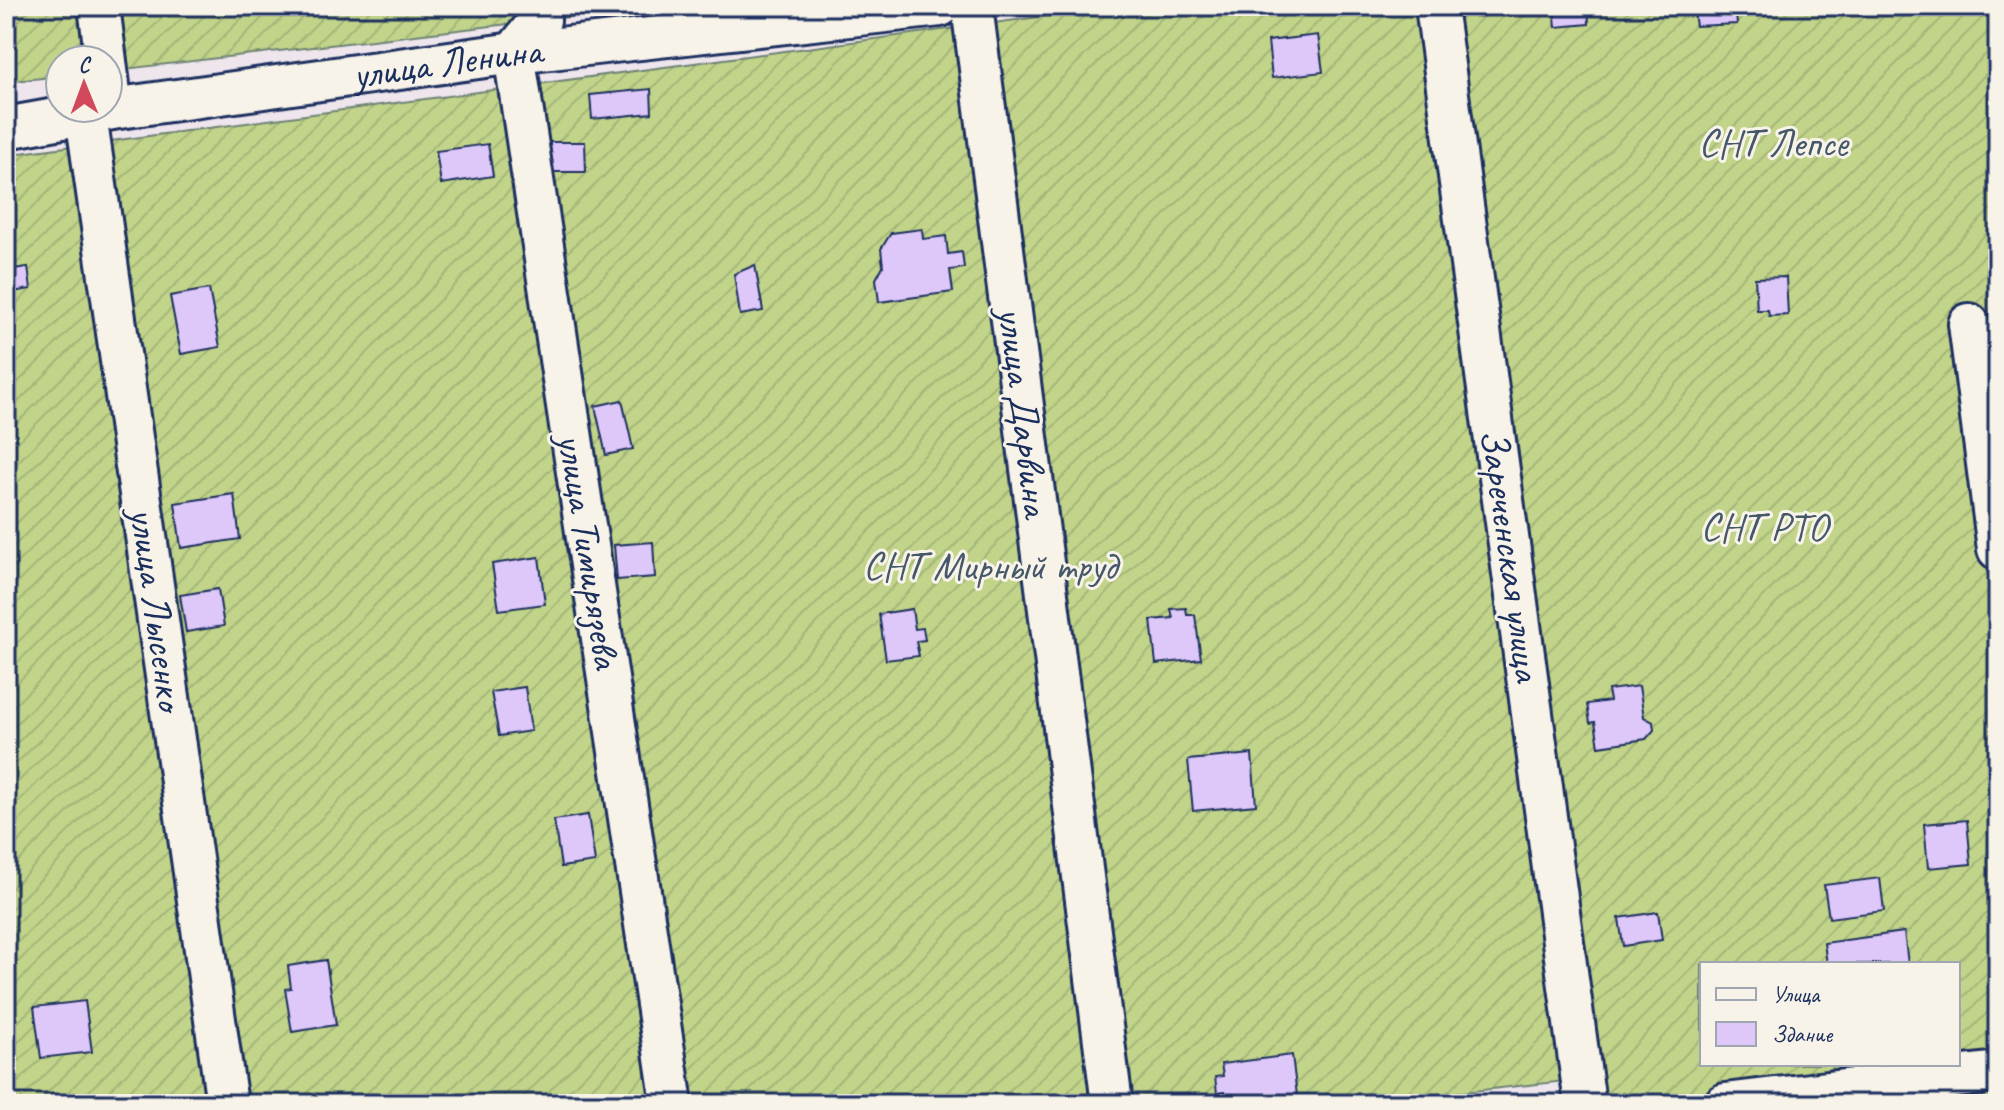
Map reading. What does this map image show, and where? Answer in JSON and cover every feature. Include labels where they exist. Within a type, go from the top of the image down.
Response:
[{"type":"street","name":"улица Лысенко","points":[[99,6],[99,44]]},
{"type":"street","points":[[514,53],[540,20],[537,6]]},
{"type":"street","name":"улица Ленина","points":[[124,108],[514,53],[940,6]]},
{"type":"street","name":"улица Дарвина","points":[[972,6],[1112,1104]]},
{"type":"street","name":"Зареченская улица","points":[[1436,6],[1585,1104]]},
{"type":"street","name":"улица Тимирязева","points":[[514,53],[672,1104]]},
{"type":"street","name":"улица Ленина","points":[[6,128],[44,121]]},
{"type":"street","name":"улица Лысенко","points":[[101,124],[227,1104]]},
{"type":"street","points":[[1969,324],[1998,549]]},
{"type":"street","points":[[1725,1104],[1998,1072]]},
{"type":"green space","points":[[6,6],[663,6],[124,69],[124,44],[44,44],[44,78],[6,82]]},
{"type":"green space","name":"СНТ Мирный труд","points":[[1121,6],[1998,6],[1998,1104],[1606,1104],[1602,1077],[1353,1104],[6,1104],[6,155]]},
{"type":"building","points":[[1554,6],[1588,6],[1589,24],[1556,27]]},
{"type":"building","points":[[1693,6],[1735,6],[1737,24],[1696,26]]},
{"type":"building","points":[[1318,35],[1323,72],[1272,78],[1268,41]]},
{"type":"building","points":[[651,89],[652,113],[592,119],[590,95]]},
{"type":"building","points":[[550,142],[585,142],[586,172],[551,172]]},
{"type":"building","points":[[488,144],[493,176],[441,184],[436,151]]},
{"type":"building","points":[[922,229],[923,239],[946,236],[948,254],[962,252],[964,268],[950,270],[953,292],[879,302],[876,279],[883,266],[881,249],[891,233]]},
{"type":"building","points":[[755,265],[763,311],[740,315],[734,274]]},
{"type":"building","points":[[28,267],[31,289],[6,293],[6,270]]},
{"type":"building","points":[[1786,277],[1788,315],[1769,316],[1768,310],[1757,310],[1755,278]]},
{"type":"building","points":[[209,289],[220,347],[181,354],[170,296]]},
{"type":"building","points":[[622,400],[633,449],[606,455],[595,406]]},
{"type":"building","points":[[234,494],[240,539],[181,548],[175,503]]},
{"type":"building","points":[[653,542],[655,577],[617,580],[614,545]]},
{"type":"building","points":[[539,557],[545,604],[499,610],[492,564]]},
{"type":"building","points":[[218,589],[224,626],[186,632],[180,595]]},
{"type":"building","points":[[1186,608],[1187,615],[1195,615],[1201,659],[1156,664],[1151,620],[1173,618],[1171,609]]},
{"type":"building","points":[[912,609],[915,629],[923,628],[925,640],[916,641],[919,656],[886,660],[879,614]]},
{"type":"building","points":[[1639,686],[1644,717],[1653,722],[1654,730],[1646,739],[1599,746],[1595,722],[1590,723],[1587,704],[1610,701],[1608,690]]},
{"type":"building","points":[[525,687],[531,731],[499,736],[491,692]]},
{"type":"building","points":[[1252,754],[1256,805],[1193,811],[1188,760]]},
{"type":"building","points":[[588,815],[595,862],[561,867],[554,820]]},
{"type":"building","points":[[1967,820],[1971,864],[1928,868],[1924,824]]},
{"type":"building","points":[[1880,878],[1884,911],[1829,918],[1824,885]]},
{"type":"building","points":[[1658,912],[1662,940],[1623,946],[1619,918]]},
{"type":"building","points":[[1904,932],[1908,962],[1827,962],[1824,943]]},
{"type":"building","points":[[326,960],[336,1025],[292,1032],[285,989],[291,988],[288,966]]},
{"type":"building","points":[[85,1001],[92,1052],[41,1058],[34,1007]]},
{"type":"building","points":[[1292,1055],[1298,1104],[1226,1104],[1225,1092],[1217,1093],[1215,1077],[1223,1076],[1221,1064]]},
{"type":"park label","name":"СНТ Лепсе","points":[[1773,143]]},
{"type":"park label","name":"СНТ РТО","points":[[1764,527]]}]
